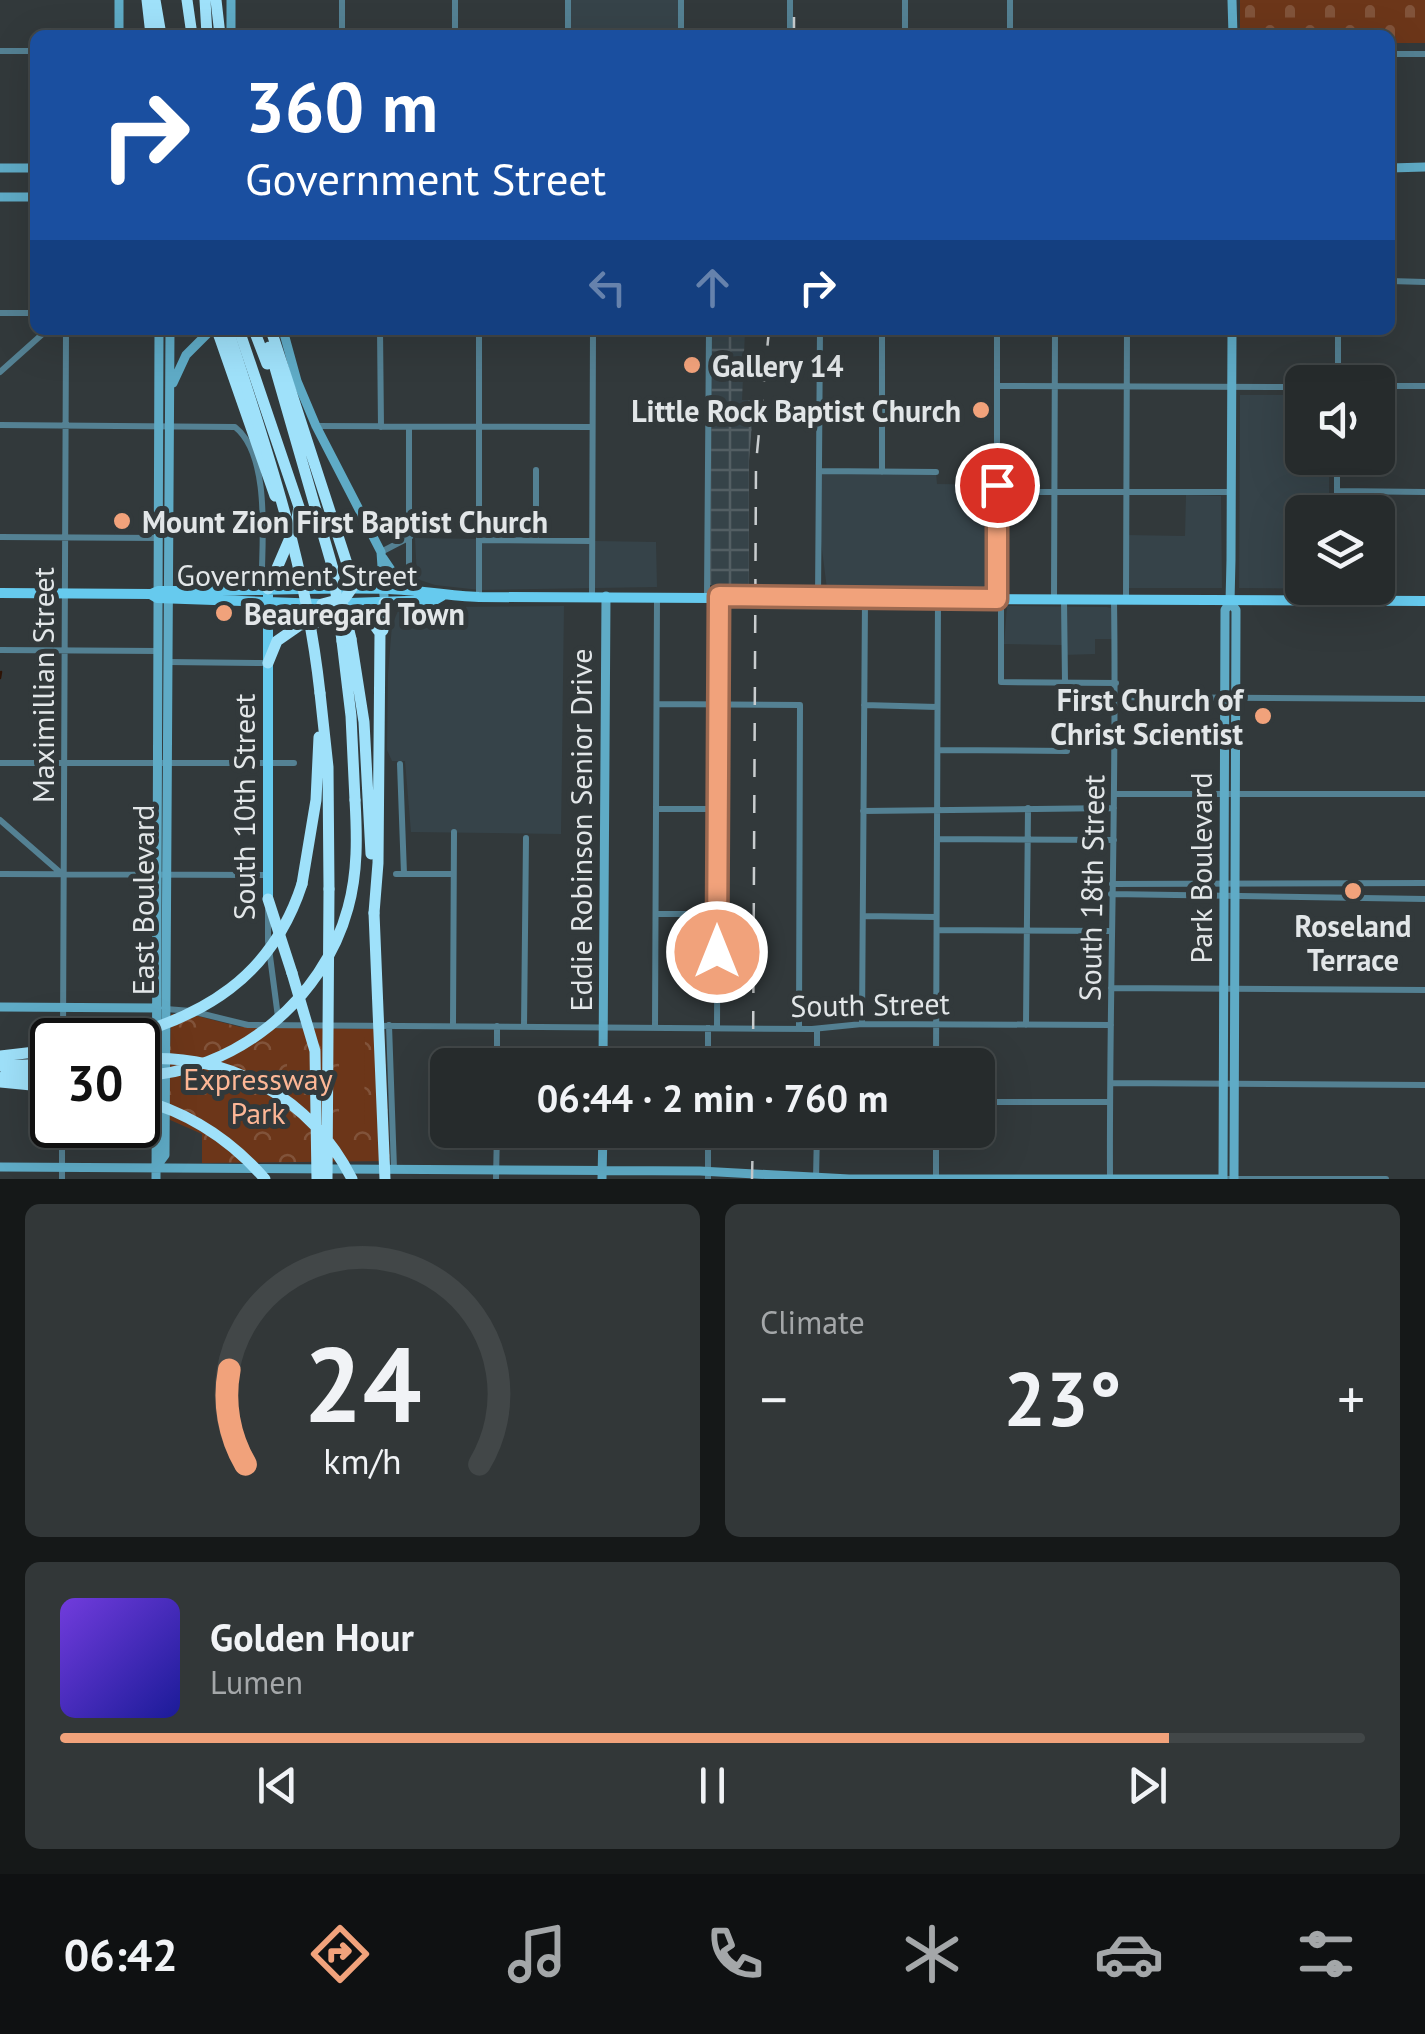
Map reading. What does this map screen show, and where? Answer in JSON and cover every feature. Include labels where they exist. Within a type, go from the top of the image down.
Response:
[{"type":"highway","points":[[147,0],[150,30]]},
{"type":"highway","points":[[155,0],[162,30]]},
{"type":"highway","points":[[163,0],[163,30]]},
{"type":"highway","points":[[187,0],[191,30]]},
{"type":"highway","points":[[205,0],[207,30]]},
{"type":"highway","points":[[216,0],[219,30]]},
{"type":"highway","points":[[216,335],[275,496],[291,526]]},
{"type":"highway","points":[[230,335],[291,526],[311,618],[321,697],[330,804],[326,1164],[330,1179]]},
{"type":"highway","points":[[241,335],[296,491],[299,516],[268,596]]},
{"type":"highway","points":[[256,335],[286,409]]},
{"type":"highway","points":[[269,335],[286,409],[333,569],[364,722],[375,862]]},
{"type":"highway","points":[[270,335],[348,564],[352,588],[342,600],[322,604]]},
{"type":"highway","points":[[384,603],[380,633],[374,913],[389,1174]]},
{"type":"highway","points":[[268,663],[277,640],[300,625],[361,615],[380,633]]},
{"type":"highway","points":[[160,1074],[226,1054],[261,1032],[304,993],[328,958],[349,906],[356,860],[347,640]]},
{"type":"highway","points":[[160,1026],[179,1020],[229,991],[256,966],[278,937],[302,884],[316,800],[321,697]]},
{"type":"highway","points":[[268,899],[315,1051],[317,1179]]},
{"type":"highway","points":[[0,1056],[30,1053]]},
{"type":"highway","points":[[160,1058],[212,1064],[268,1087],[316,1126],[352,1179]]},
{"type":"highway","points":[[0,1066],[30,1065]]},
{"type":"highway","points":[[0,1078],[30,1077]]},
{"type":"highway","points":[[0,1078],[30,1084]]},
{"type":"highway","points":[[160,1107],[210,1130],[265,1179]]},
{"type":"main road","name":"Government Street","points":[[0,593],[268,596],[352,588],[479,597],[1285,601]]},
{"type":"main road","name":"Government Street","points":[[268,596],[322,604],[435,600],[442,596]]},
{"type":"main road","name":"South 10th Street","points":[[268,596],[268,899]]},
{"type":"main road","name":"Government Street","points":[[1395,602],[1425,602]]},
{"type":"street","points":[[119,0],[119,30]]},
{"type":"street","points":[[231,0],[231,30]]},
{"type":"street","points":[[342,0],[342,30]]},
{"type":"street","points":[[455,0],[456,30]]},
{"type":"street","points":[[568,0],[568,30]]},
{"type":"street","points":[[680,0],[680,30]]},
{"type":"street","points":[[790,0],[790,30]]},
{"type":"street","points":[[905,0],[905,30]]},
{"type":"street","points":[[1010,0],[1010,30]]},
{"type":"street","points":[[1232,0],[1232,30]]},
{"type":"street","points":[[0,51],[30,51]]},
{"type":"street","points":[[1395,54],[1425,54]]},
{"type":"street","points":[[0,168],[30,168]]},
{"type":"street","points":[[1395,168],[1425,168]]},
{"type":"street","points":[[0,197],[30,197]]},
{"type":"street","points":[[1395,281],[1425,282]]},
{"type":"street","points":[[0,313],[30,313]]},
{"type":"street","points":[[0,372],[41,335]]},
{"type":"street","name":"Maximillian Street","points":[[63,1018],[66,335]]},
{"type":"street","points":[[159,335],[164,427]]},
{"type":"street","points":[[169,401],[170,335]]},
{"type":"street","points":[[164,427],[180,364],[209,335]]},
{"type":"street","points":[[284,335],[316,426],[381,554],[404,589]]},
{"type":"street","points":[[380,335],[380,427]]},
{"type":"street","points":[[479,335],[479,597]]},
{"type":"street","points":[[592,596],[593,335]]},
{"type":"street","points":[[709,335],[713,596],[719,704],[717,914],[710,1048]]},
{"type":"street","points":[[818,598],[820,335]]},
{"type":"street","points":[[882,335],[882,472]]},
{"type":"street","points":[[997,335],[1001,682],[1116,684]]},
{"type":"street","points":[[1055,335],[1055,491],[1065,682]]},
{"type":"street","name":"South 18th Street","points":[[1110,1178],[1111,894],[1126,491],[1127,335]]},
{"type":"street","points":[[1230,697],[1236,644],[1236,610],[1230,602],[1232,335]]},
{"type":"street","points":[[1338,335],[1338,365]]},
{"type":"street","points":[[997,386],[1285,386]]},
{"type":"street","points":[[1395,386],[1425,386]]},
{"type":"street","points":[[0,425],[234,427],[244,437],[262,488],[262,568]]},
{"type":"street","points":[[316,426],[592,427]]},
{"type":"street","name":"East Boulevard","points":[[156,1179],[161,1009],[164,427]]},
{"type":"street","points":[[409,427],[410,570]]},
{"type":"street","points":[[536,470],[536,540]]},
{"type":"street","points":[[820,471],[936,472]]},
{"type":"street","points":[[1337,475],[1337,492],[1425,492]]},
{"type":"street","points":[[997,492],[1232,492]]},
{"type":"street","points":[[381,554],[410,537]]},
{"type":"street","points":[[0,538],[163,538]]},
{"type":"street","points":[[480,540],[592,541]]},
{"type":"street","points":[[381,554],[384,603]]},
{"type":"street","name":"Eddie Robinson Senior Drive","points":[[603,1048],[606,596]]},
{"type":"street","points":[[655,1028],[658,596]]},
{"type":"street","points":[[862,1024],[865,598]]},
{"type":"street","points":[[936,1048],[938,599]]},
{"type":"street","name":"Park Boulevard","points":[[1224,1179],[1230,988],[1230,697],[1226,610],[1230,602]]},
{"type":"street","points":[[0,650],[64,650],[268,663]]},
{"type":"street","points":[[1116,697],[1425,700]]},
{"type":"street","points":[[657,704],[800,705],[799,1028]]},
{"type":"street","points":[[864,706],[938,707]]},
{"type":"street","points":[[938,750],[1066,752]]},
{"type":"street","points":[[0,763],[294,763]]},
{"type":"street","points":[[400,764],[400,874],[453,874]]},
{"type":"street","points":[[1115,794],[1425,794]]},
{"type":"street","points":[[1026,1025],[1028,808]]},
{"type":"street","points":[[863,811],[1114,808]]},
{"type":"street","points":[[656,809],[718,809]]},
{"type":"street","points":[[0,820],[62,874]]},
{"type":"street","points":[[453,1026],[454,832]]},
{"type":"street","points":[[524,1027],[526,838]]},
{"type":"street","points":[[937,839],[1114,840]]},
{"type":"street","points":[[0,874],[268,875]]},
{"type":"street","points":[[1112,884],[1425,884]]},
{"type":"street","points":[[1111,894],[1425,899]]},
{"type":"street","name":"South 10th Street","points":[[268,899],[268,941],[278,1025]]},
{"type":"street","points":[[656,914],[717,914]]},
{"type":"street","points":[[863,916],[936,917]]},
{"type":"street","points":[[937,930],[1111,931]]},
{"type":"street","points":[[1111,988],[1425,990]]},
{"type":"street","points":[[0,1007],[161,1009]]},
{"type":"street","name":"South Street","points":[[161,1009],[191,1011],[240,1024],[278,1025],[817,1028],[862,1024],[1110,1024]]},
{"type":"street","points":[[389,1026],[389,1174]]},
{"type":"street","points":[[497,1026],[497,1048]]},
{"type":"street","points":[[817,1028],[817,1048]]},
{"type":"street","points":[[1110,1083],[1425,1085]]},
{"type":"street","points":[[1229,1084],[1234,1179]]},
{"type":"street","points":[[995,1102],[1110,1102]]},
{"type":"street","points":[[62,1148],[62,1179]]},
{"type":"street","points":[[496,1174],[497,1148]]},
{"type":"street","points":[[602,1175],[603,1148]]},
{"type":"street","points":[[708,1148],[708,1176]]},
{"type":"street","points":[[816,1178],[817,1148]]},
{"type":"street","points":[[936,1148],[936,1178]]},
{"type":"street","points":[[0,1167],[849,1179],[1386,1179]]},
{"type":"shaded area","points":[[568,0],[681,0],[681,30],[568,30]]},
{"type":"shaded area","points":[[712,335],[745,335],[742,400],[754,400],[749,461],[749,588],[710,585]]},
{"type":"shaded area","points":[[1240,395],[1285,395],[1285,475],[1329,475],[1329,495],[1285,495],[1285,589],[1239,588]]},
{"type":"shaded area","points":[[819,471],[936,472],[937,484],[997,485],[984,593],[827,589],[819,526]]},
{"type":"shaded area","points":[[1186,495],[1221,496],[1222,588],[1126,588],[1126,535],[1185,536]]},
{"type":"shaded area","points":[[415,538],[656,542],[657,587],[480,590],[435,585],[417,579]]},
{"type":"shaded area","points":[[564,606],[561,834],[411,832],[405,761],[392,761],[387,750],[388,674],[392,625],[398,611]]},
{"type":"shaded area","points":[[1007,606],[1111,608],[1113,639],[1095,639],[1095,654],[1063,655],[1062,645],[1004,644]]},
{"type":"green space","points":[[1240,0],[1425,0],[1425,43],[1395,43],[1395,30],[1240,30]]},
{"type":"green space","name":"Expressway Park","points":[[171,1014],[190,1014],[240,1027],[384,1029],[390,1161],[202,1163],[202,1134],[168,1119]]},
{"type":"green space","points":[[339,1037],[365,1037],[364,1124],[339,1124]]},
{"type":"green space","points":[[287,1044],[302,1044],[302,1080],[287,1080]]},
{"type":"waterway","points":[[0,678],[1,672]]},
{"type":"railway","points":[[794,0],[794,30]]},
{"type":"railway","points":[[753,1048],[756,463],[769,335]]},
{"type":"railway","points":[[752,1179],[753,1148]]},
{"type":"place","name":"Gallery 14","points":[[692,365]]},
{"type":"place","name":"Little Rock Baptist Church","points":[[981,410]]},
{"type":"place","name":"Mount Zion First Baptist Church","points":[[122,521]]},
{"type":"place","name":"Beauregard Town","points":[[224,613]]},
{"type":"place","name":"First Church of Christ Scientist","points":[[1263,716]]},
{"type":"place","name":"Roseland Terrace","points":[[1353,891]]},
{"type":"route","points":[[717,952],[719,596],[997,599],[997,485]]}]
